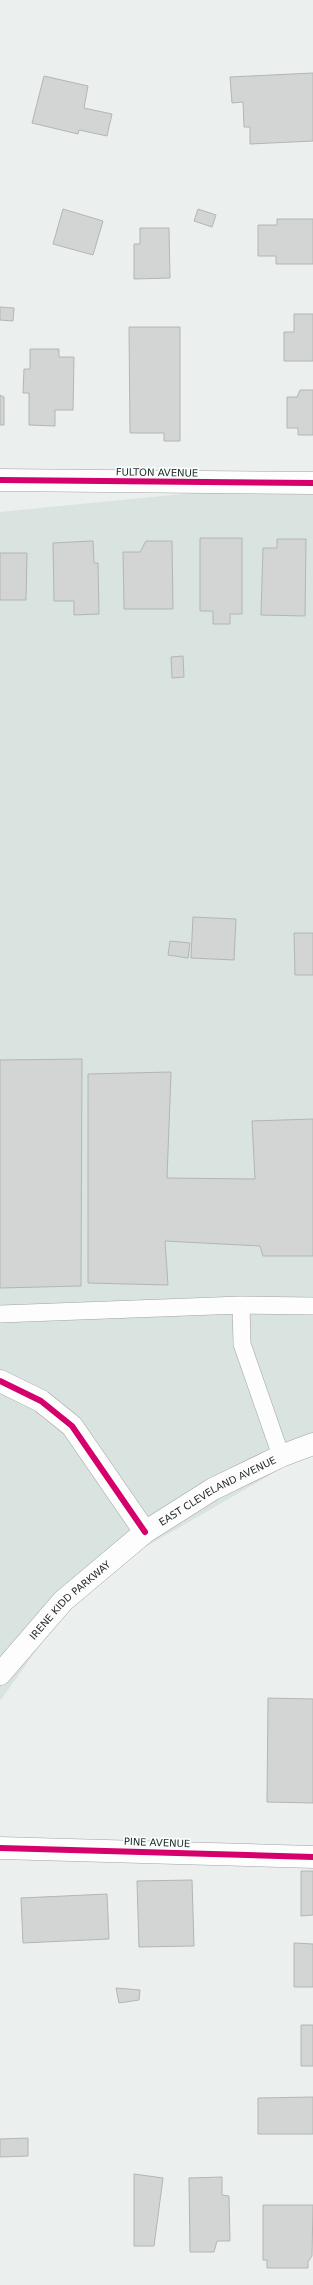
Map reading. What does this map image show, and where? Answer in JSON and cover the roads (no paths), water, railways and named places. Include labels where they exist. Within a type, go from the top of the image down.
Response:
[{"type":"street","name":"FULTON AVENUE","points":[[0,480],[313,483]]},
{"type":"street","points":[[0,1381],[41,1401],[72,1426],[145,1532]]},
{"type":"street","name":"EAST CLEVELAND AVENUE","points":[[145,1532],[213,1489],[280,1456],[313,1444]]},
{"type":"street","name":"IRENE KIDD PARKWAY","points":[[0,1674],[63,1601],[145,1532]]},
{"type":"street","name":"PINE AVENUE","points":[[0,1848],[313,1856]]},
{"type":"lane","points":[[241,1305],[242,1344],[280,1456]]},
{"type":"lane","points":[[0,1314],[241,1305],[313,1306]]}]
